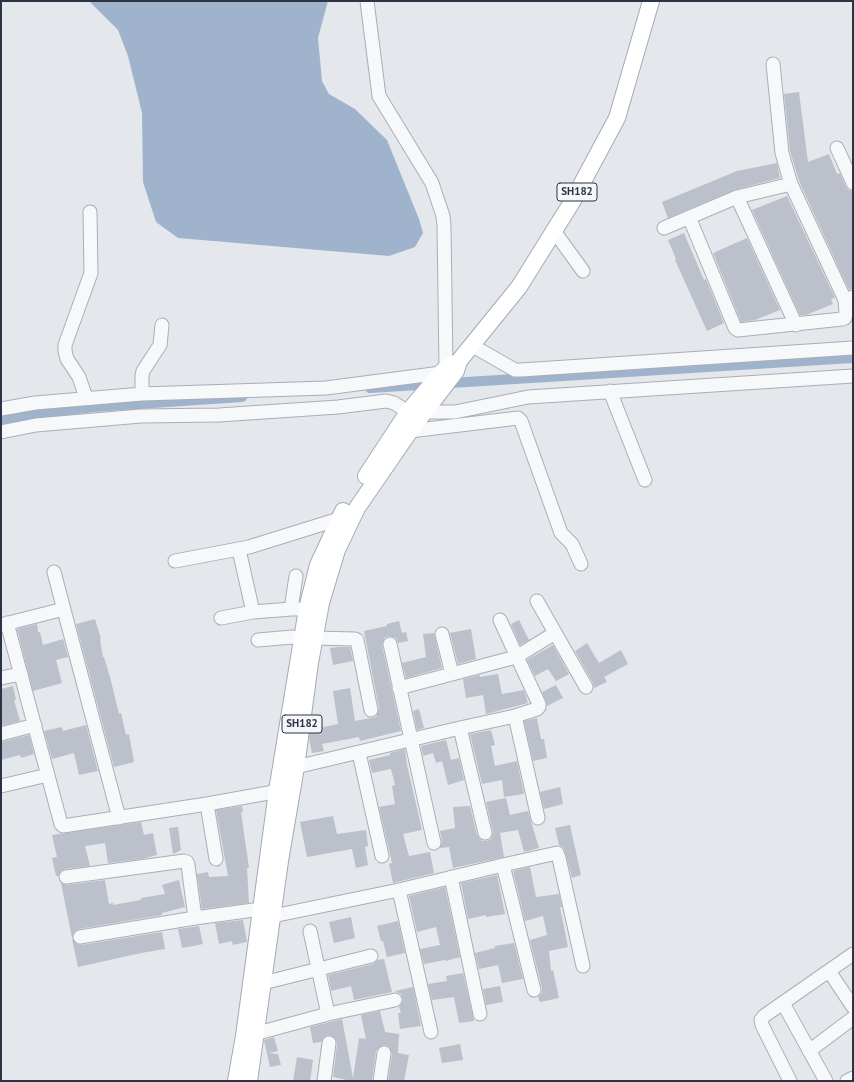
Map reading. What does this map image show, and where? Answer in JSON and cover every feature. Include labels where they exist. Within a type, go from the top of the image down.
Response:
[{"type":"main road","name":"SH182","points":[[249,1081],[250,1035],[264,914],[285,790],[308,638],[314,609],[318,565],[410,431],[423,405],[447,372],[519,287],[572,202],[617,118],[651,1]]},
{"type":"main road","name":"SH182","points":[[337,536],[339,519],[408,412],[437,397],[447,372]]},
{"type":"main road","name":"SH182","points":[[285,790],[296,767],[310,663],[308,638]]},
{"type":"main road","name":"SH182","points":[[236,1081],[264,984],[264,914]]},
{"type":"street","points":[[1,410],[35,403],[142,394],[326,388],[447,372],[443,216],[432,183],[381,102],[367,1]]},
{"type":"street","points":[[689,217],[735,328],[738,330],[796,325],[845,318],[849,298],[791,184],[782,153],[773,64]]},
{"type":"street","points":[[837,148],[853,183]]},
{"type":"street","points":[[664,228],[737,197],[791,184]]},
{"type":"street","points":[[737,197],[796,325]]},
{"type":"street","points":[[86,398],[79,377],[66,359],[65,345],[91,273],[92,260],[90,212]]},
{"type":"street","points":[[554,231],[583,271]]},
{"type":"street","points":[[142,394],[143,371],[160,345],[162,325]]},
{"type":"street","points":[[471,345],[515,370],[853,348]]},
{"type":"street","points":[[423,405],[463,411],[528,397],[853,376]]},
{"type":"street","points":[[610,391],[645,480]]},
{"type":"street","points":[[1,432],[41,424],[141,416],[219,415],[338,407],[386,401],[394,403],[408,412]]},
{"type":"street","points":[[410,431],[518,418],[521,421],[561,534],[572,544],[581,564]]},
{"type":"street","points":[[175,561],[240,550],[339,519]]},
{"type":"street","points":[[240,550],[253,612]]},
{"type":"street","points":[[54,572],[119,818]]},
{"type":"street","points":[[291,609],[296,576]]},
{"type":"street","points":[[537,601],[586,687]]},
{"type":"street","points":[[64,609],[4,624],[21,674],[61,824],[63,826],[207,804],[285,790]]},
{"type":"street","points":[[221,618],[253,612],[314,609]]},
{"type":"street","points":[[296,767],[537,710],[539,704],[500,620]]},
{"type":"street","points":[[399,688],[516,657],[555,633]]},
{"type":"street","points":[[442,634],[452,674]]},
{"type":"street","points":[[258,640],[293,637],[355,638],[357,640],[370,710]]},
{"type":"street","points":[[390,644],[434,843]]},
{"type":"street","points":[[1,678],[21,674]]},
{"type":"street","points":[[516,716],[538,818]]},
{"type":"street","points":[[1,734],[35,726]]},
{"type":"street","points":[[460,728],[485,833]]},
{"type":"street","points":[[360,753],[382,856]]},
{"type":"street","points":[[1,786],[48,775]]},
{"type":"street","points":[[207,804],[216,859]]},
{"type":"street","points":[[80,937],[195,918],[264,914],[398,890],[504,864],[557,853],[583,966]]},
{"type":"street","points":[[66,878],[184,861],[187,862],[188,865],[195,918]]},
{"type":"street","points":[[504,864],[534,990]]},
{"type":"street","points":[[451,877],[480,1014]]},
{"type":"street","points":[[398,890],[431,1032]]},
{"type":"street","points":[[310,931],[328,1014]]},
{"type":"street","points":[[790,1081],[762,1025],[761,1020],[764,1016],[782,1003],[853,954]]},
{"type":"street","points":[[264,984],[371,956]]},
{"type":"street","points":[[829,971],[853,1007]]},
{"type":"street","points":[[250,1035],[328,1014],[395,1000]]},
{"type":"street","points":[[782,1003],[826,1081]]},
{"type":"street","points":[[809,1051],[853,1018]]},
{"type":"street","points":[[324,1081],[329,1043]]},
{"type":"street","points":[[380,1081],[384,1053]]},
{"type":"street","points":[[847,1081],[853,1078]]},
{"type":"water","points":[[89,1],[328,1],[318,38],[322,81],[329,94],[355,109],[387,140],[419,219],[423,233],[415,247],[389,256],[178,238],[156,222],[143,182],[142,113],[128,56],[118,30]]},
{"type":"building","points":[[799,92],[808,162],[829,154],[837,174],[840,173],[846,187],[853,191],[853,289],[849,290],[799,181],[790,151],[784,94]]},
{"type":"building","points":[[777,163],[780,178],[734,190],[668,218],[662,202],[737,171]]},
{"type":"building","points":[[787,196],[835,298],[831,299],[833,304],[806,315],[800,315],[752,210]]},
{"type":"building","points":[[684,233],[704,280],[706,279],[724,323],[707,331],[675,260],[676,259],[668,240]]},
{"type":"building","points":[[747,238],[780,310],[755,320],[741,322],[713,253]]},
{"type":"building","points":[[95,619],[101,639],[103,657],[110,677],[119,714],[121,713],[126,735],[129,734],[134,762],[114,767],[76,624]]},
{"type":"building","points":[[519,620],[529,640],[520,645],[511,624]]},
{"type":"building","points":[[399,621],[402,633],[406,632],[408,641],[398,643],[396,638],[389,636],[384,638],[382,645],[401,731],[360,741],[359,737],[322,744],[324,751],[312,753],[309,738],[311,725],[318,723],[319,728],[338,724],[333,691],[350,688],[355,721],[376,717],[379,708],[364,631],[387,626],[387,624]]},
{"type":"building","points":[[37,624],[38,632],[40,632],[43,645],[63,639],[68,657],[56,660],[62,683],[33,691],[17,629]]},
{"type":"building","points":[[471,629],[476,659],[458,664],[450,633]]},
{"type":"building","points":[[434,633],[442,668],[406,678],[402,663],[426,657],[423,634]]},
{"type":"building","points":[[587,643],[599,663],[621,650],[628,664],[604,677],[607,682],[594,688],[593,683],[575,651]]},
{"type":"building","points":[[553,645],[569,674],[556,681],[548,669],[535,676],[527,660]]},
{"type":"building","points":[[350,647],[353,661],[333,665],[330,648]]},
{"type":"building","points":[[498,674],[502,694],[524,690],[528,703],[486,714],[483,695],[466,698],[463,679],[480,675],[480,677]]},
{"type":"building","points":[[556,685],[563,698],[547,706],[542,692]]},
{"type":"building","points":[[13,686],[16,700],[14,700],[20,721],[1,726],[1,689]]},
{"type":"building","points":[[419,709],[424,728],[417,730],[413,711]]},
{"type":"building","points":[[537,718],[541,739],[544,739],[547,758],[533,761],[524,721]]},
{"type":"building","points":[[86,725],[98,771],[79,775],[74,753],[52,759],[44,731],[62,727],[63,731]]},
{"type":"building","points":[[491,730],[495,745],[491,746],[495,766],[517,761],[524,794],[504,797],[502,780],[482,784],[470,734]]},
{"type":"building","points":[[29,735],[34,754],[21,758],[20,755],[1,760],[1,742]]},
{"type":"building","points":[[446,740],[451,760],[459,758],[464,780],[448,785],[442,761],[436,763],[433,753],[423,756],[421,746]]},
{"type":"building","points":[[405,749],[407,765],[422,830],[403,834],[409,856],[430,852],[434,873],[393,883],[389,864],[392,863],[379,807],[395,804],[392,786],[395,785],[391,769],[372,773],[369,760],[390,755],[390,753]]},
{"type":"building","points":[[560,787],[563,804],[544,809],[540,792]]},
{"type":"building","points":[[506,798],[510,815],[528,811],[539,848],[524,852],[518,830],[500,833],[504,857],[453,868],[449,847],[440,848],[442,842],[440,831],[455,828],[453,807],[470,806],[477,835],[482,841],[486,841],[491,839],[493,832],[486,802]]},
{"type":"building","points":[[242,806],[243,812],[241,812],[249,868],[247,868],[249,903],[202,909],[197,874],[208,872],[209,877],[228,876],[216,810]]},
{"type":"building","points":[[333,816],[337,834],[366,830],[368,846],[365,847],[368,865],[356,868],[352,849],[307,857],[300,822]]},
{"type":"building","points":[[141,822],[144,835],[153,833],[157,855],[142,859],[108,863],[105,843],[85,846],[90,866],[65,869],[61,871],[58,876],[56,876],[52,858],[57,857],[52,835]]},
{"type":"building","points":[[570,825],[581,875],[572,878],[566,855],[563,847],[559,845],[555,828]]},
{"type":"building","points":[[178,827],[181,850],[173,854],[169,828]]},
{"type":"building","points":[[530,867],[536,897],[559,894],[568,947],[549,951],[551,971],[553,970],[559,998],[540,1002],[538,997],[542,993],[542,988],[530,940],[547,935],[543,916],[525,921],[513,871]]},
{"type":"building","points":[[497,875],[505,914],[486,917],[486,915],[468,919],[461,883]]},
{"type":"building","points":[[105,880],[109,904],[113,903],[113,905],[165,894],[162,885],[179,880],[185,907],[162,913],[162,915],[79,929],[75,931],[72,938],[61,883],[67,885]]},
{"type":"building","points":[[445,887],[460,957],[446,961],[424,964],[420,949],[440,945],[436,927],[417,932],[409,896]]},
{"type":"building","points":[[351,917],[355,938],[334,943],[329,922]]},
{"type":"building","points":[[243,920],[247,942],[233,945],[232,941],[219,944],[215,923]]},
{"type":"building","points":[[398,921],[405,953],[387,957],[377,926]]},
{"type":"building","points":[[199,926],[203,944],[182,948],[178,929]]},
{"type":"building","points":[[162,932],[165,949],[78,967],[72,939],[77,944],[81,945]]},
{"type":"building","points":[[514,943],[523,979],[502,983],[498,965],[479,969],[475,953],[495,948],[495,946]]},
{"type":"building","points":[[384,959],[392,992],[354,1000],[351,986],[331,991],[328,975],[373,964],[378,960]]},
{"type":"building","points":[[463,973],[474,1021],[459,1023],[454,997],[432,1000],[428,984],[447,981],[446,976]]},
{"type":"building","points":[[500,986],[503,1002],[486,1005],[483,989]]},
{"type":"building","points":[[413,987],[421,1026],[400,1029],[398,1013],[401,1013],[399,1007],[403,999],[401,994],[395,991]]},
{"type":"building","points":[[380,1011],[385,1032],[399,1034],[398,1053],[409,1055],[404,1081],[388,1081],[392,1054],[389,1047],[385,1045],[381,1046],[376,1051],[372,1081],[351,1081],[333,1077],[337,1044],[336,1040],[330,1035],[323,1038],[321,1042],[313,1043],[310,1027],[342,1019],[353,1078],[359,1038],[366,1039],[361,1015]]},
{"type":"building","points":[[274,1037],[278,1051],[269,1053],[278,1054],[281,1065],[270,1067],[264,1040]]},
{"type":"building","points":[[460,1044],[463,1060],[442,1063],[439,1048]]},
{"type":"building","points":[[297,1057],[313,1060],[310,1081],[293,1081]]},
{"type":"waterway","points":[[370,388],[853,358]]},
{"type":"waterway","points":[[1,421],[20,416],[94,407],[242,397]]}]
